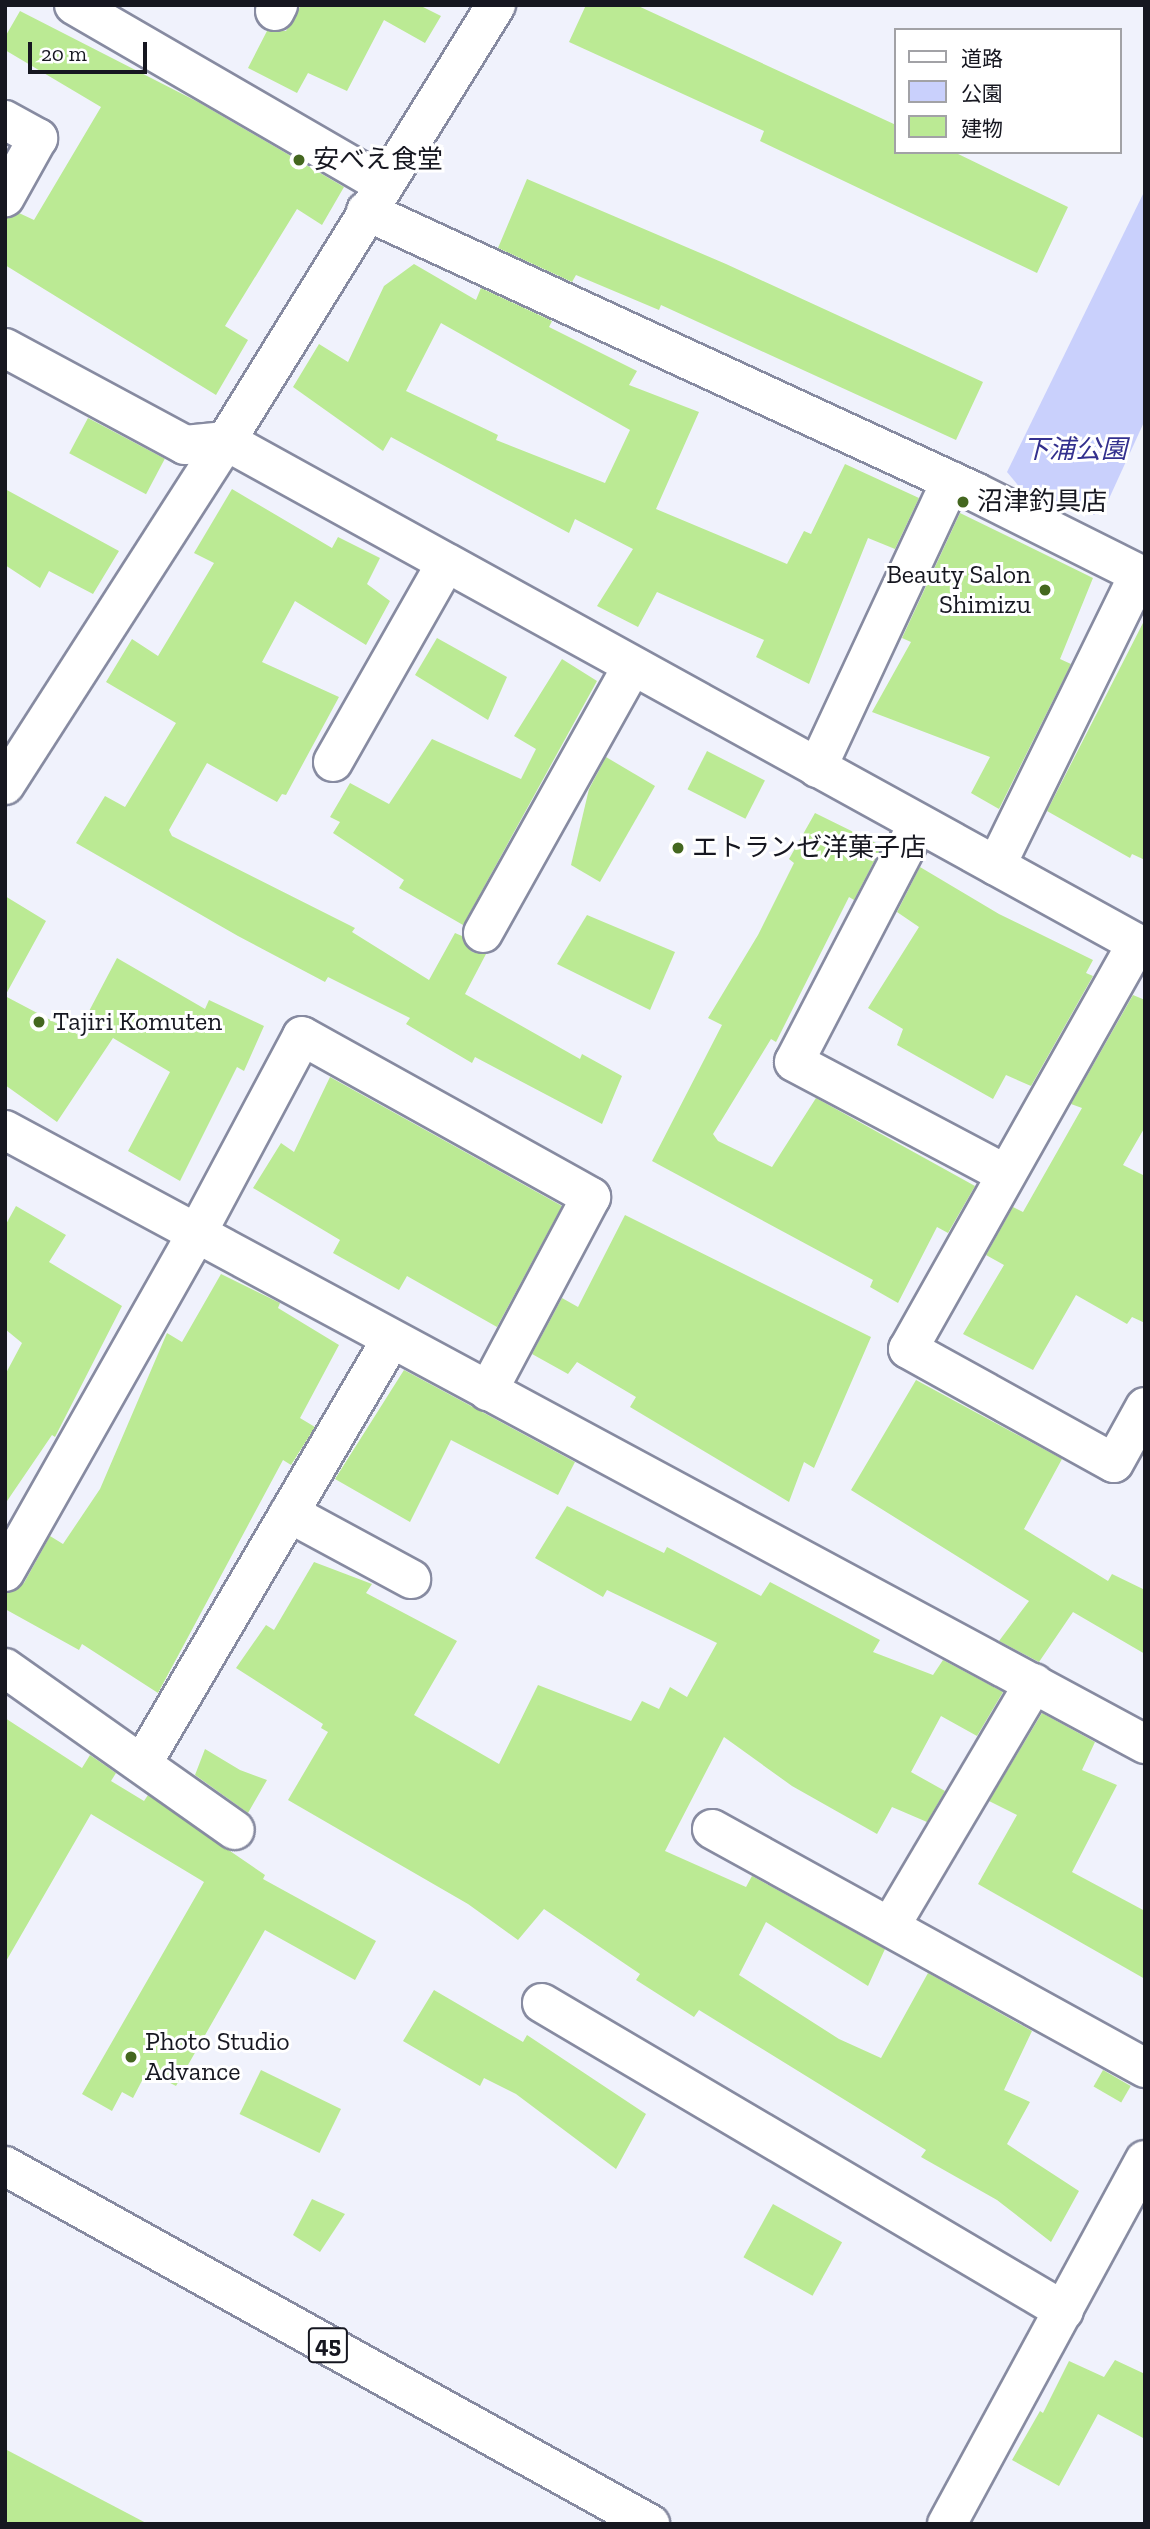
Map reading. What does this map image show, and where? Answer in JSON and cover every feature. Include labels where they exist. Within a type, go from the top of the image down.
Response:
[{"type":"main road","points":[[74,5],[375,197],[1142,575],[996,866]]},
{"type":"main road","points":[[5,785],[226,441],[496,5]]},
{"type":"main road","points":[[5,120],[38,138],[5,197]]},
{"type":"main road","points":[[5,348],[185,445],[226,441],[1141,946],[1004,1173],[908,1349],[1114,1463],[1145,1408]]},
{"type":"main road","points":[[817,768],[951,481]]},
{"type":"main road","points":[[333,762],[446,563]]},
{"type":"main road","points":[[483,933],[632,666]]},
{"type":"main road","points":[[918,824],[794,1062],[1004,1173]]},
{"type":"main road","points":[[5,1572],[197,1234],[302,1036],[591,1197],[488,1391]]},
{"type":"main road","points":[[9,1141],[197,1234],[1145,1744]]},
{"type":"main road","points":[[142,1764],[391,1340]]},
{"type":"main road","points":[[289,1513],[411,1579]]},
{"type":"main road","points":[[5,1668],[235,1830]]},
{"type":"main road","points":[[891,1925],[1034,1683]]},
{"type":"main road","points":[[712,1829],[891,1925],[1145,2068]]},
{"type":"main road","points":[[542,2003],[1064,2311]]},
{"type":"main road","points":[[947,2524],[1145,2160]]},
{"type":"main road","name":"45","points":[[5,2166],[650,2524]]},
{"type":"green space","name":"下浦公園","points":[[1145,190],[1145,420],[1107,503],[1094,515],[1021,489],[1007,472]]},
{"type":"building","points":[[301,5],[419,5],[441,16],[425,43],[384,20],[347,91],[308,73],[297,93],[248,68],[267,31],[286,31]]},
{"type":"building","points":[[586,5],[636,5],[894,124],[894,154],[958,154],[1068,207],[1037,273],[760,141],[764,131],[569,42]]},
{"type":"building","points":[[20,11],[198,102],[344,187],[322,225],[297,209],[225,326],[248,340],[216,395],[5,265],[5,219],[19,213],[34,220],[101,107],[5,50],[5,37]]},
{"type":"building","points":[[527,179],[726,264],[983,382],[956,440],[661,305],[659,310],[576,275],[572,282],[498,248]]},
{"type":"building","points":[[414,264],[476,300],[481,288],[552,321],[549,327],[637,371],[629,385],[699,412],[656,509],[787,564],[804,531],[811,534],[845,464],[919,498],[895,549],[868,538],[809,684],[756,657],[764,640],[657,592],[638,627],[597,606],[633,549],[575,519],[569,533],[391,437],[383,451],[293,387],[319,344],[348,362],[384,286]],"holes":[[[441,323],[630,430],[605,483],[496,440],[498,435],[406,391]]]},
{"type":"building","points":[[88,418],[165,459],[146,494],[69,453]]},
{"type":"building","points":[[5,489],[119,551],[93,594],[49,571],[40,588],[5,565]]},
{"type":"building","points":[[232,489],[332,548],[338,537],[380,558],[367,584],[390,601],[366,645],[295,601],[262,662],[339,697],[286,795],[282,794],[277,802],[207,763],[169,830],[172,836],[355,928],[352,932],[429,980],[455,933],[462,936],[472,952],[486,954],[465,994],[580,1059],[582,1054],[622,1076],[602,1124],[475,1057],[472,1063],[406,1024],[410,1018],[328,977],[325,982],[238,936],[76,843],[105,796],[125,807],[176,723],[106,682],[132,639],[158,656],[214,563],[194,553]]},
{"type":"building","points":[[960,513],[1093,578],[1060,659],[1071,664],[999,809],[971,793],[990,757],[872,712],[911,642],[902,638]]},
{"type":"building","points":[[1145,619],[1145,860],[1132,854],[1130,858],[1047,811]]},
{"type":"building","points":[[437,638],[507,677],[488,720],[415,675]]},
{"type":"building","points":[[562,659],[597,681],[463,925],[399,888],[404,880],[333,833],[340,822],[330,817],[350,783],[389,804],[432,739],[521,779],[536,749],[514,736]]},
{"type":"building","points":[[707,751],[765,781],[745,819],[687,789]]},
{"type":"building","points":[[606,757],[655,786],[600,882],[571,865],[589,789]]},
{"type":"building","points":[[815,813],[882,846],[854,900],[849,897],[776,1042],[771,1039],[713,1134],[718,1141],[772,1167],[816,1098],[975,1186],[948,1233],[937,1227],[898,1303],[870,1287],[873,1280],[652,1161],[722,1025],[708,1018],[758,935],[794,863],[789,859]]},
{"type":"building","points":[[920,867],[999,914],[1093,960],[1086,973],[1093,976],[1031,1086],[1006,1075],[993,1099],[897,1045],[903,1029],[868,1008],[919,927],[897,912]]},
{"type":"building","points":[[5,896],[46,921],[5,996]]},
{"type":"building","points":[[587,915],[675,952],[650,1010],[557,964]]},
{"type":"building","points":[[117,958],[205,1009],[209,1000],[264,1026],[244,1071],[237,1067],[180,1181],[128,1151],[170,1072],[113,1038],[57,1122],[5,1085],[5,996],[77,1034]]},
{"type":"building","points":[[1133,995],[1145,1000],[1145,1127],[1123,1165],[1145,1176],[1145,1323],[1132,1317],[1127,1324],[1076,1295],[1033,1370],[963,1334],[1004,1265],[986,1255],[1013,1207],[1023,1212],[1082,1108],[1071,1104]]},
{"type":"building","points":[[330,1077],[562,1206],[497,1327],[407,1276],[399,1290],[333,1253],[340,1240],[253,1188],[281,1143],[294,1152]]},
{"type":"building","points":[[16,1206],[66,1235],[49,1262],[122,1306],[55,1437],[52,1435],[5,1504],[5,1375],[22,1343],[5,1329],[5,1226]]},
{"type":"building","points":[[625,1215],[871,1337],[814,1468],[804,1462],[789,1502],[630,1407],[636,1397],[577,1362],[568,1374],[532,1354],[562,1298],[578,1307]]},
{"type":"building","points":[[221,1274],[280,1303],[278,1308],[339,1345],[300,1418],[315,1427],[291,1465],[283,1460],[158,1693],[82,1644],[79,1650],[5,1609],[5,1594],[24,1583],[50,1536],[63,1544],[100,1489],[167,1333],[182,1342]]},
{"type":"building","points":[[404,1370],[575,1462],[558,1495],[451,1440],[410,1522],[335,1479]]},
{"type":"building","points":[[916,1380],[1062,1459],[1024,1529],[1108,1581],[1112,1574],[1145,1590],[1145,1654],[1073,1612],[1039,1662],[999,1641],[1029,1601],[851,1490]]},
{"type":"building","points":[[567,1506],[664,1553],[667,1547],[761,1596],[770,1582],[880,1640],[873,1652],[933,1675],[943,1660],[1003,1692],[977,1736],[941,1716],[911,1772],[945,1791],[927,1822],[892,1807],[877,1834],[792,1786],[724,1737],[665,1851],[746,1887],[752,1876],[885,1949],[868,1986],[766,1922],[739,1975],[839,2039],[881,2058],[928,1973],[1032,2031],[1004,2090],[1030,2102],[1007,2144],[1079,2191],[1051,2242],[997,2200],[921,2157],[926,2150],[699,2010],[694,2017],[636,1980],[640,1974],[544,1909],[518,1940],[468,1904],[288,1800],[328,1732],[321,1728],[323,1724],[236,1668],[266,1625],[274,1630],[314,1562],[372,1584],[366,1593],[457,1641],[414,1715],[499,1764],[538,1685],[631,1721],[642,1701],[659,1709],[670,1687],[687,1697],[717,1643],[607,1590],[603,1597],[535,1558]]},
{"type":"building","points":[[1042,1713],[1095,1742],[1082,1770],[1117,1785],[1072,1872],[1145,1911],[1145,1979],[978,1884],[1017,1815],[989,1801]]},
{"type":"building","points":[[5,1718],[82,1768],[90,1755],[116,1773],[111,1781],[144,1801],[148,1795],[265,1875],[263,1879],[376,1941],[355,1980],[265,1930],[176,2086],[147,2071],[133,2098],[122,2092],[112,2111],[82,2094],[204,1882],[91,1814],[5,1963]]},
{"type":"building","points":[[205,1749],[240,1770],[267,1780],[248,1813],[195,1775]]},
{"type":"building","points":[[434,1990],[523,2042],[527,2035],[646,2114],[616,2169],[516,2094],[484,2078],[480,2086],[403,2041]]},
{"type":"building","points":[[261,2070],[341,2109],[320,2153],[240,2114]]},
{"type":"building","points":[[1103,2070],[1131,2086],[1121,2102],[1094,2086]]},
{"type":"building","points":[[312,2199],[345,2214],[320,2252],[293,2235]]},
{"type":"building","points":[[773,2204],[842,2242],[813,2296],[743,2257]]},
{"type":"building","points":[[1115,2360],[1145,2374],[1145,2439],[1098,2414],[1059,2486],[1012,2460],[1040,2411],[1043,2413],[1069,2361],[1104,2377]]},
{"type":"building","points":[[5,2449],[148,2524],[5,2524]]},
{"type":"place","name":"安べえ食堂","points":[[299,160]]},
{"type":"place","name":"沼津釣具店","points":[[963,502]]},
{"type":"place","name":"Beauty Salon Shimizu","points":[[1045,590]]},
{"type":"place","name":"エトランゼ洋菓子店","points":[[678,848]]},
{"type":"place","name":"Tajiri Komuten","points":[[39,1022]]},
{"type":"place","name":"Photo Studio Advance","points":[[131,2057]]}]
